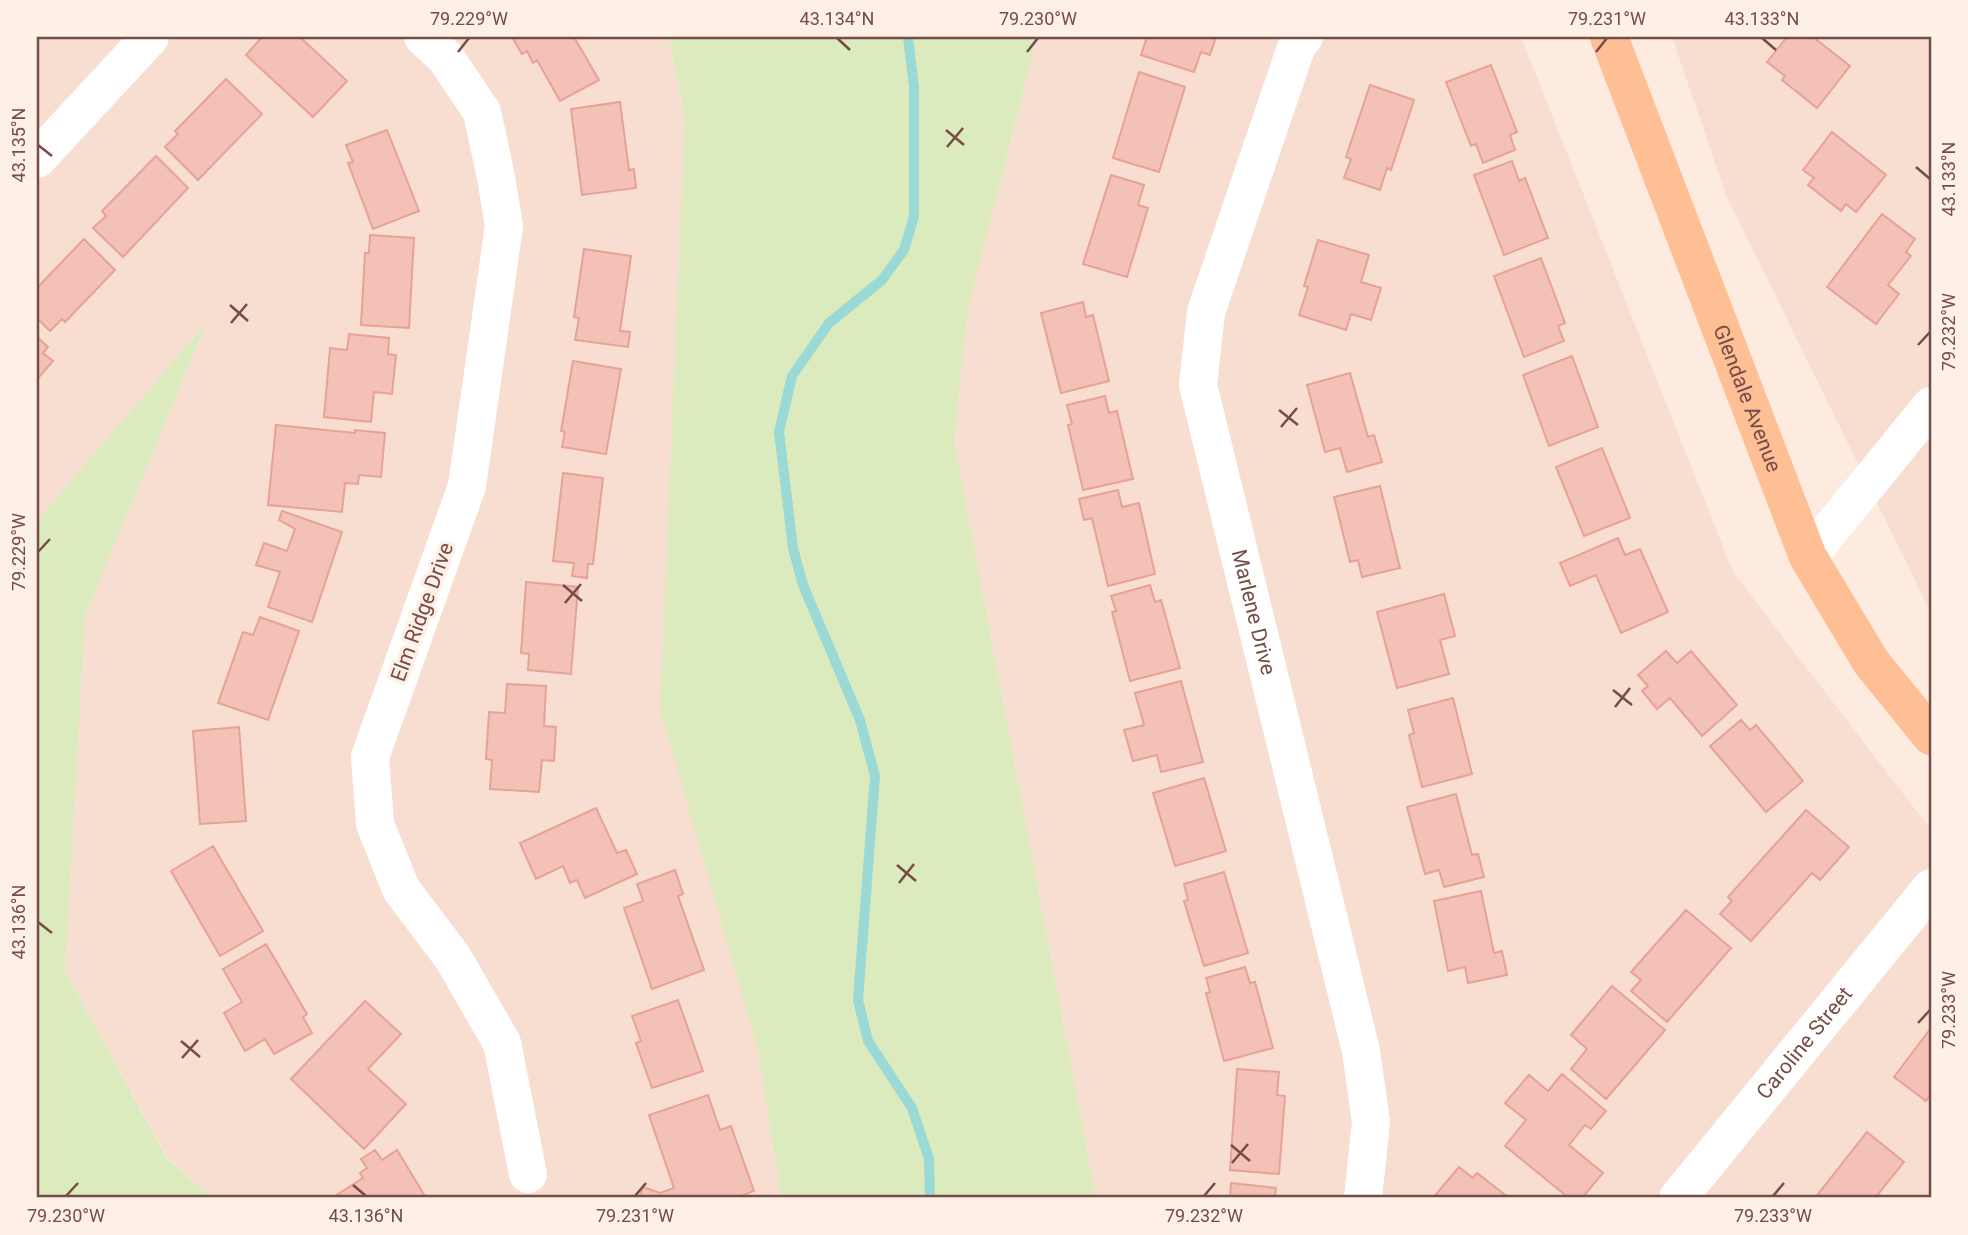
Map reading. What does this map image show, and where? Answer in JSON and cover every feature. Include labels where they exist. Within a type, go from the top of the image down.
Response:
[{"type":"main road","name":"Glendale Avenue","points":[[1609,37],[1808,556],[1871,662],[1931,736]]},
{"type":"street","points":[[37,159],[150,37]]},
{"type":"street","name":"Elm Ridge Drive","points":[[423,37],[445,57],[482,113],[504,226],[467,486],[370,757],[375,824],[401,889],[453,958],[502,1043],[528,1174]]},
{"type":"street","name":"Marlene Drive","points":[[1304,37],[1297,45],[1206,312],[1198,385],[1361,1051],[1371,1122],[1363,1198]]},
{"type":"street","points":[[1808,556],[1931,406]]},
{"type":"street","name":"Caroline Street","points":[[1678,1198],[1931,888]]},
{"type":"shaded area","points":[[37,37],[669,37],[685,120],[758,1050],[781,1198],[214,1198],[169,1160],[65,971],[85,616],[206,325],[37,521]]},
{"type":"shaded area","points":[[1037,37],[1521,37],[1733,572],[1931,830],[1931,1198],[1096,1198],[954,440],[968,308]]},
{"type":"shaded area","points":[[1672,37],[1931,37],[1931,613],[1726,195]]},
{"type":"green space","points":[[669,37],[1037,37],[968,308],[954,440],[1096,1198],[781,1198],[758,1050],[660,709],[685,120]]},
{"type":"green space","points":[[207,322],[85,616],[65,971],[168,1160],[214,1198],[37,1198],[37,521]]},
{"type":"building","points":[[262,37],[300,37],[347,81],[313,117],[246,55]]},
{"type":"building","points":[[512,37],[574,37],[599,80],[560,101],[537,60],[533,63],[527,51],[522,54]]},
{"type":"building","points":[[1147,37],[1216,37],[1210,55],[1201,52],[1194,72],[1141,55]]},
{"type":"building","points":[[1787,37],[1813,37],[1850,66],[1817,108],[1782,80],[1785,76],[1767,62]]},
{"type":"building","points":[[1491,65],[1517,132],[1510,135],[1515,150],[1483,163],[1476,144],[1471,146],[1446,82]]},
{"type":"building","points":[[1139,72],[1185,87],[1159,172],[1113,158]]},
{"type":"building","points":[[226,79],[262,114],[198,180],[165,147],[178,134],[175,131]]},
{"type":"building","points":[[1370,85],[1414,100],[1391,170],[1387,168],[1380,190],[1344,178],[1351,159],[1346,157]]},
{"type":"building","points":[[620,102],[629,170],[634,169],[636,188],[582,195],[571,109]]},
{"type":"building","points":[[387,130],[419,211],[373,229],[348,163],[353,162],[346,145]]},
{"type":"building","points":[[1832,132],[1886,175],[1856,212],[1846,204],[1841,211],[1808,185],[1814,178],[1803,170]]},
{"type":"building","points":[[156,156],[188,188],[123,257],[93,228],[106,216],[102,211]]},
{"type":"building","points":[[1512,161],[1519,181],[1525,178],[1548,238],[1504,255],[1474,175]]},
{"type":"building","points":[[1111,175],[1144,185],[1138,205],[1148,208],[1127,277],[1083,264]]},
{"type":"building","points":[[1882,214],[1915,239],[1906,252],[1911,256],[1888,285],[1899,294],[1876,324],[1827,287]]},
{"type":"building","points":[[370,235],[414,238],[409,328],[361,325],[365,253],[369,253]]},
{"type":"building","points":[[84,239],[115,270],[65,322],[62,319],[50,331],[37,318],[37,288]]},
{"type":"building","points":[[1318,240],[1369,255],[1361,282],[1381,288],[1371,320],[1351,314],[1346,330],[1299,315],[1308,287],[1304,286]]},
{"type":"building","points":[[584,249],[631,256],[620,331],[630,332],[628,347],[575,340],[579,318],[574,317]]},
{"type":"building","points":[[1541,258],[1565,323],[1558,326],[1564,341],[1524,357],[1494,276]]},
{"type":"building","points":[[1083,302],[1086,317],[1093,315],[1109,381],[1061,393],[1041,313]]},
{"type":"building","points":[[349,334],[389,338],[388,354],[396,355],[392,394],[374,392],[371,422],[324,417],[330,348],[347,350]]},
{"type":"building","points":[[37,337],[48,347],[43,353],[53,361],[39,377],[37,375]]},
{"type":"building","points":[[1572,356],[1598,427],[1549,446],[1523,375]]},
{"type":"building","points":[[573,361],[621,369],[606,454],[562,447],[565,432],[561,431]]},
{"type":"building","points":[[1350,373],[1368,437],[1374,435],[1382,462],[1347,472],[1340,448],[1325,452],[1307,385]]},
{"type":"building","points":[[1105,396],[1109,413],[1117,411],[1133,479],[1083,490],[1068,425],[1072,424],[1067,405]]},
{"type":"building","points":[[276,425],[355,433],[355,430],[385,433],[381,477],[359,475],[358,484],[345,483],[342,512],[268,505]]},
{"type":"building","points":[[1602,448],[1630,518],[1584,536],[1556,467]]},
{"type":"building","points":[[563,473],[603,478],[593,564],[588,564],[587,578],[572,576],[574,563],[553,561]]},
{"type":"building","points":[[1380,486],[1400,568],[1362,577],[1358,560],[1350,562],[1334,497]]},
{"type":"building","points":[[1118,490],[1122,507],[1139,503],[1155,574],[1108,586],[1092,518],[1084,520],[1079,499]]},
{"type":"building","points":[[282,511],[342,532],[312,622],[268,607],[280,572],[256,565],[264,543],[287,551],[295,529],[279,520]]},
{"type":"building","points":[[1618,538],[1625,555],[1640,549],[1668,612],[1621,633],[1596,575],[1570,586],[1560,563]]},
{"type":"building","points":[[526,582],[578,587],[571,674],[528,670],[529,654],[521,653]]},
{"type":"building","points":[[1150,585],[1155,602],[1161,600],[1180,668],[1130,681],[1112,612],[1116,611],[1111,596]]},
{"type":"building","points":[[1444,594],[1455,636],[1440,640],[1449,674],[1397,688],[1377,612]]},
{"type":"building","points":[[260,617],[299,631],[268,720],[218,703],[243,632],[253,635]]},
{"type":"building","points":[[1666,651],[1677,663],[1691,651],[1737,705],[1702,736],[1670,698],[1657,709],[1642,691],[1648,686],[1638,675]]},
{"type":"building","points":[[1181,681],[1203,762],[1161,772],[1157,755],[1133,761],[1124,730],[1144,725],[1135,693]]},
{"type":"building","points":[[507,684],[546,686],[544,726],[556,727],[554,761],[542,760],[539,792],[490,789],[492,760],[486,759],[489,712],[505,713]]},
{"type":"building","points":[[1453,698],[1472,774],[1422,787],[1409,735],[1414,733],[1408,710]]},
{"type":"building","points":[[1741,720],[1750,730],[1756,725],[1803,781],[1766,812],[1710,746]]},
{"type":"building","points":[[239,727],[246,821],[200,824],[193,731]]},
{"type":"building","points":[[1204,778],[1226,851],[1175,866],[1153,793]]},
{"type":"building","points":[[1456,794],[1472,855],[1478,854],[1484,877],[1444,887],[1439,870],[1425,874],[1407,807]]},
{"type":"building","points":[[596,808],[617,853],[626,850],[637,874],[585,898],[577,880],[570,883],[563,866],[536,879],[520,843]]},
{"type":"building","points":[[1806,810],[1849,847],[1820,880],[1812,873],[1751,941],[1720,914],[1732,901],[1728,897]]},
{"type":"building","points":[[213,846],[263,931],[220,956],[171,871]]},
{"type":"building","points":[[675,870],[683,894],[678,896],[704,970],[652,989],[624,908],[643,901],[637,884]]},
{"type":"building","points":[[1224,872],[1248,953],[1204,966],[1184,901],[1188,900],[1184,884]]},
{"type":"building","points":[[1481,891],[1494,953],[1502,951],[1507,975],[1468,983],[1465,967],[1448,971],[1434,901]]},
{"type":"building","points":[[1686,910],[1731,948],[1667,1022],[1631,991],[1641,980],[1631,972]]},
{"type":"building","points":[[266,944],[307,1014],[303,1017],[312,1033],[274,1054],[265,1039],[245,1051],[224,1013],[242,1002],[223,969]]},
{"type":"building","points":[[1245,967],[1250,983],[1255,982],[1273,1048],[1224,1061],[1206,993],[1210,992],[1206,978]]},
{"type":"building","points":[[1612,986],[1665,1030],[1606,1099],[1571,1069],[1587,1049],[1571,1035]]},
{"type":"building","points":[[678,1000],[703,1071],[652,1088],[636,1043],[641,1041],[632,1016]]},
{"type":"building","points":[[365,1001],[401,1034],[368,1069],[406,1104],[364,1149],[291,1079]]},
{"type":"building","points":[[1931,1028],[1931,1093],[1926,1101],[1894,1077]]},
{"type":"building","points":[[1237,1069],[1279,1072],[1277,1095],[1285,1096],[1279,1174],[1230,1170]]},
{"type":"building","points":[[1562,1074],[1606,1111],[1591,1129],[1585,1125],[1569,1145],[1603,1173],[1582,1198],[1569,1198],[1505,1146],[1526,1120],[1505,1103],[1529,1075],[1548,1091]]},
{"type":"building","points":[[708,1095],[720,1130],[731,1126],[754,1191],[743,1195],[744,1198],[639,1198],[643,1187],[660,1193],[674,1188],[649,1115]]},
{"type":"building","points":[[1867,1132],[1904,1162],[1875,1198],[1815,1198]]},
{"type":"building","points":[[375,1150],[382,1160],[397,1150],[426,1198],[336,1198],[335,1196],[363,1178],[360,1173],[367,1168],[361,1159]]},
{"type":"building","points":[[1459,1167],[1473,1178],[1477,1173],[1509,1198],[1433,1198]]},
{"type":"building","points":[[1231,1183],[1276,1188],[1275,1198],[1230,1198]]},
{"type":"waterway","points":[[908,37],[914,87],[914,216],[904,250],[882,280],[829,323],[792,376],[779,432],[793,548],[803,585],[860,720],[875,776],[858,1000],[868,1041],[912,1108],[929,1159],[930,1198]]}]
